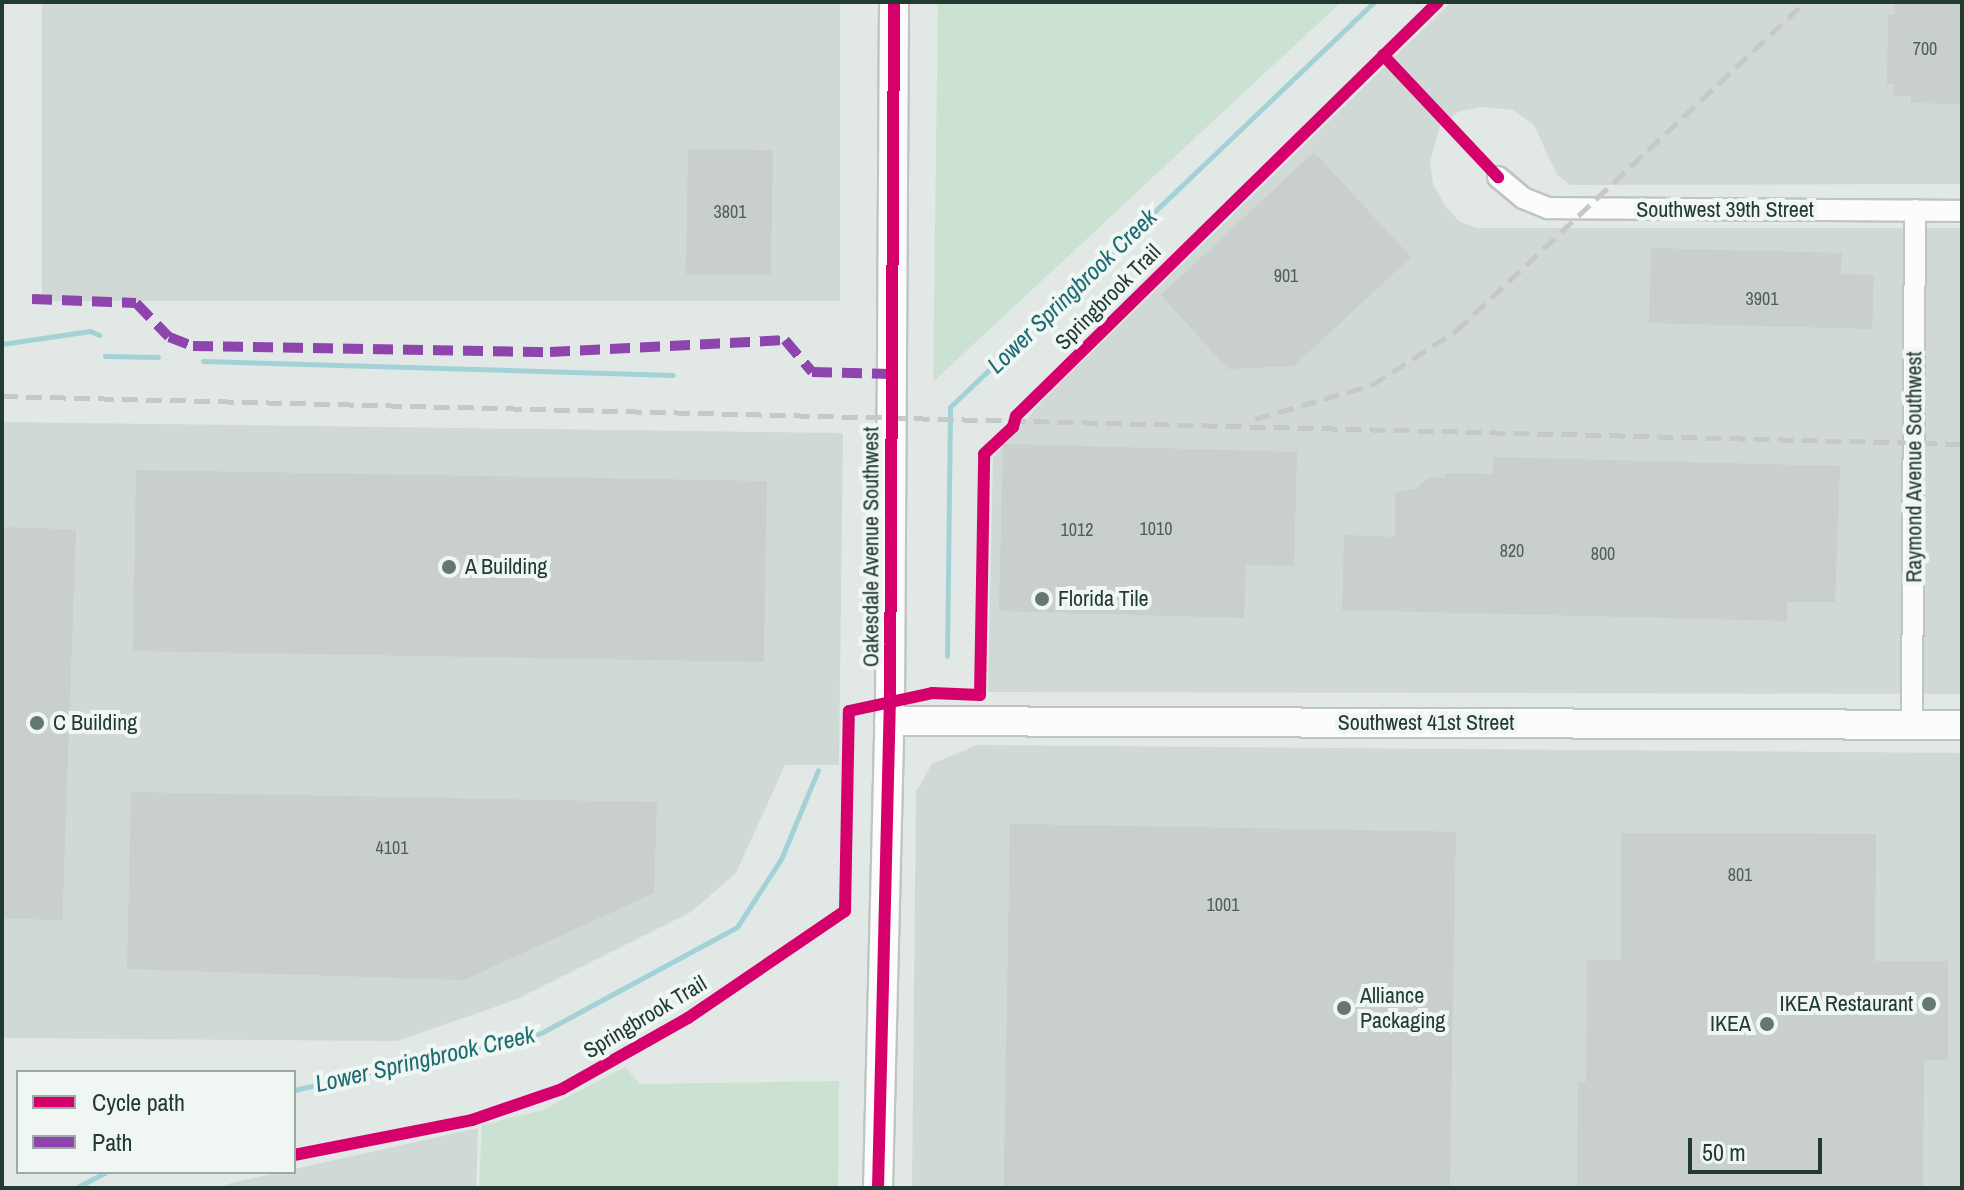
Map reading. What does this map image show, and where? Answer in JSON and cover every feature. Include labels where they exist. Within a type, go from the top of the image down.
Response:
[{"type":"street","name":"Oakesdale Avenue Southwest","points":[[878,1188],[889,721],[894,2]]},
{"type":"street","name":"Southwest 39th Street","points":[[1498,177],[1523,198],[1548,208],[1962,211]]},
{"type":"street","name":"Raymond Avenue Southwest","points":[[1912,724],[1915,210]]},
{"type":"street","name":"Southwest 41st Street","points":[[889,721],[1962,725]]},
{"type":"shaded area","points":[[42,2],[840,2],[840,301],[42,301]]},
{"type":"shaded area","points":[[1451,2],[1962,2],[1962,184],[1570,185],[1557,175],[1534,125],[1513,110],[1484,107],[1460,111],[1441,123],[1430,162],[1433,184],[1446,207],[1459,221],[1476,228],[1962,228],[1962,694],[988,692],[993,457],[1046,397]]},
{"type":"shaded area","points":[[2,422],[843,433],[839,765],[785,765],[736,873],[691,912],[515,1000],[397,1041],[2,1038]]},
{"type":"shaded area","points":[[977,745],[1962,753],[1962,1188],[912,1188],[916,792],[932,764]]},
{"type":"shaded area","points":[[478,1128],[476,1188],[220,1188],[271,1174],[296,1174],[296,1169]]},
{"type":"green space","points":[[938,2],[1341,2],[933,382]]},
{"type":"green space","points":[[625,1067],[640,1084],[839,1081],[838,1188],[479,1188],[482,1125],[543,1110]]},
{"type":"building","points":[[1962,2],[1962,104],[1911,103],[1911,96],[1893,96],[1894,84],[1887,84],[1888,15],[1894,15],[1895,4]]},
{"type":"building","points":[[688,149],[773,150],[771,275],[686,274]]},
{"type":"building","points":[[1314,152],[1411,257],[1294,366],[1228,369],[1161,295]]},
{"type":"building","points":[[1651,248],[1842,253],[1841,274],[1874,275],[1872,329],[1649,323]]},
{"type":"building","points":[[1003,444],[1297,452],[1294,566],[1246,565],[1244,618],[999,611]]},
{"type":"building","points":[[1493,457],[1840,466],[1835,602],[1787,602],[1787,621],[1342,610],[1344,535],[1395,537],[1395,493],[1417,488],[1429,477],[1445,478],[1445,473],[1493,474]]},
{"type":"building","name":"A Building","points":[[136,470],[767,481],[764,662],[133,651]]},
{"type":"building","name":"C Building","points":[[2,527],[76,530],[62,920],[2,918]]},
{"type":"building","points":[[131,792],[657,802],[654,893],[464,980],[127,969]]},
{"type":"building","points":[[1010,824],[1456,832],[1450,1188],[1004,1188]]},
{"type":"building","name":"IKEA","points":[[1621,833],[1876,834],[1875,961],[1948,961],[1948,1060],[1924,1060],[1923,1188],[1577,1188],[1578,1082],[1586,1082],[1587,960],[1621,960]]},
{"type":"waterway","name":"Lower Springbrook Creek","points":[[947,656],[950,407],[1374,2]]},
{"type":"waterway","points":[[2,344],[90,331],[99,335]]},
{"type":"waterway","points":[[105,356],[158,357]]},
{"type":"waterway","points":[[203,361],[673,375]]},
{"type":"waterway","name":"Lower Springbrook Creek","points":[[296,1090],[541,1033],[737,927],[781,859],[818,770]]},
{"type":"waterway","name":"Lower Springbrook Creek","points":[[76,1188],[102,1174]]},
{"type":"railway","points":[[1255,419],[1372,385],[1456,331],[1805,2]]},
{"type":"railway","points":[[2,396],[1962,444]]},
{"type":"marked path","points":[[32,299],[136,303],[169,337],[193,346],[550,352],[785,340],[812,372],[892,374]]},
{"type":"cycle path","points":[[878,1188],[890,702],[894,2]]},
{"type":"cycle path","name":"Springbrook Trail","points":[[296,1155],[472,1120],[562,1089],[688,1018],[845,911],[849,711],[932,693],[980,695],[984,454],[1013,427],[1016,416],[1438,2]]},
{"type":"cycle path","points":[[1383,55],[1498,177]]},
{"type":"place","name":"A Building","points":[[449,567]]},
{"type":"place","name":"Florida Tile","points":[[1042,599]]},
{"type":"place","name":"C Building","points":[[37,723]]},
{"type":"place","name":"IKEA Restaurant","points":[[1929,1004]]},
{"type":"place","name":"Alliance Packaging","points":[[1344,1008]]},
{"type":"place","name":"IKEA","points":[[1767,1024]]}]
